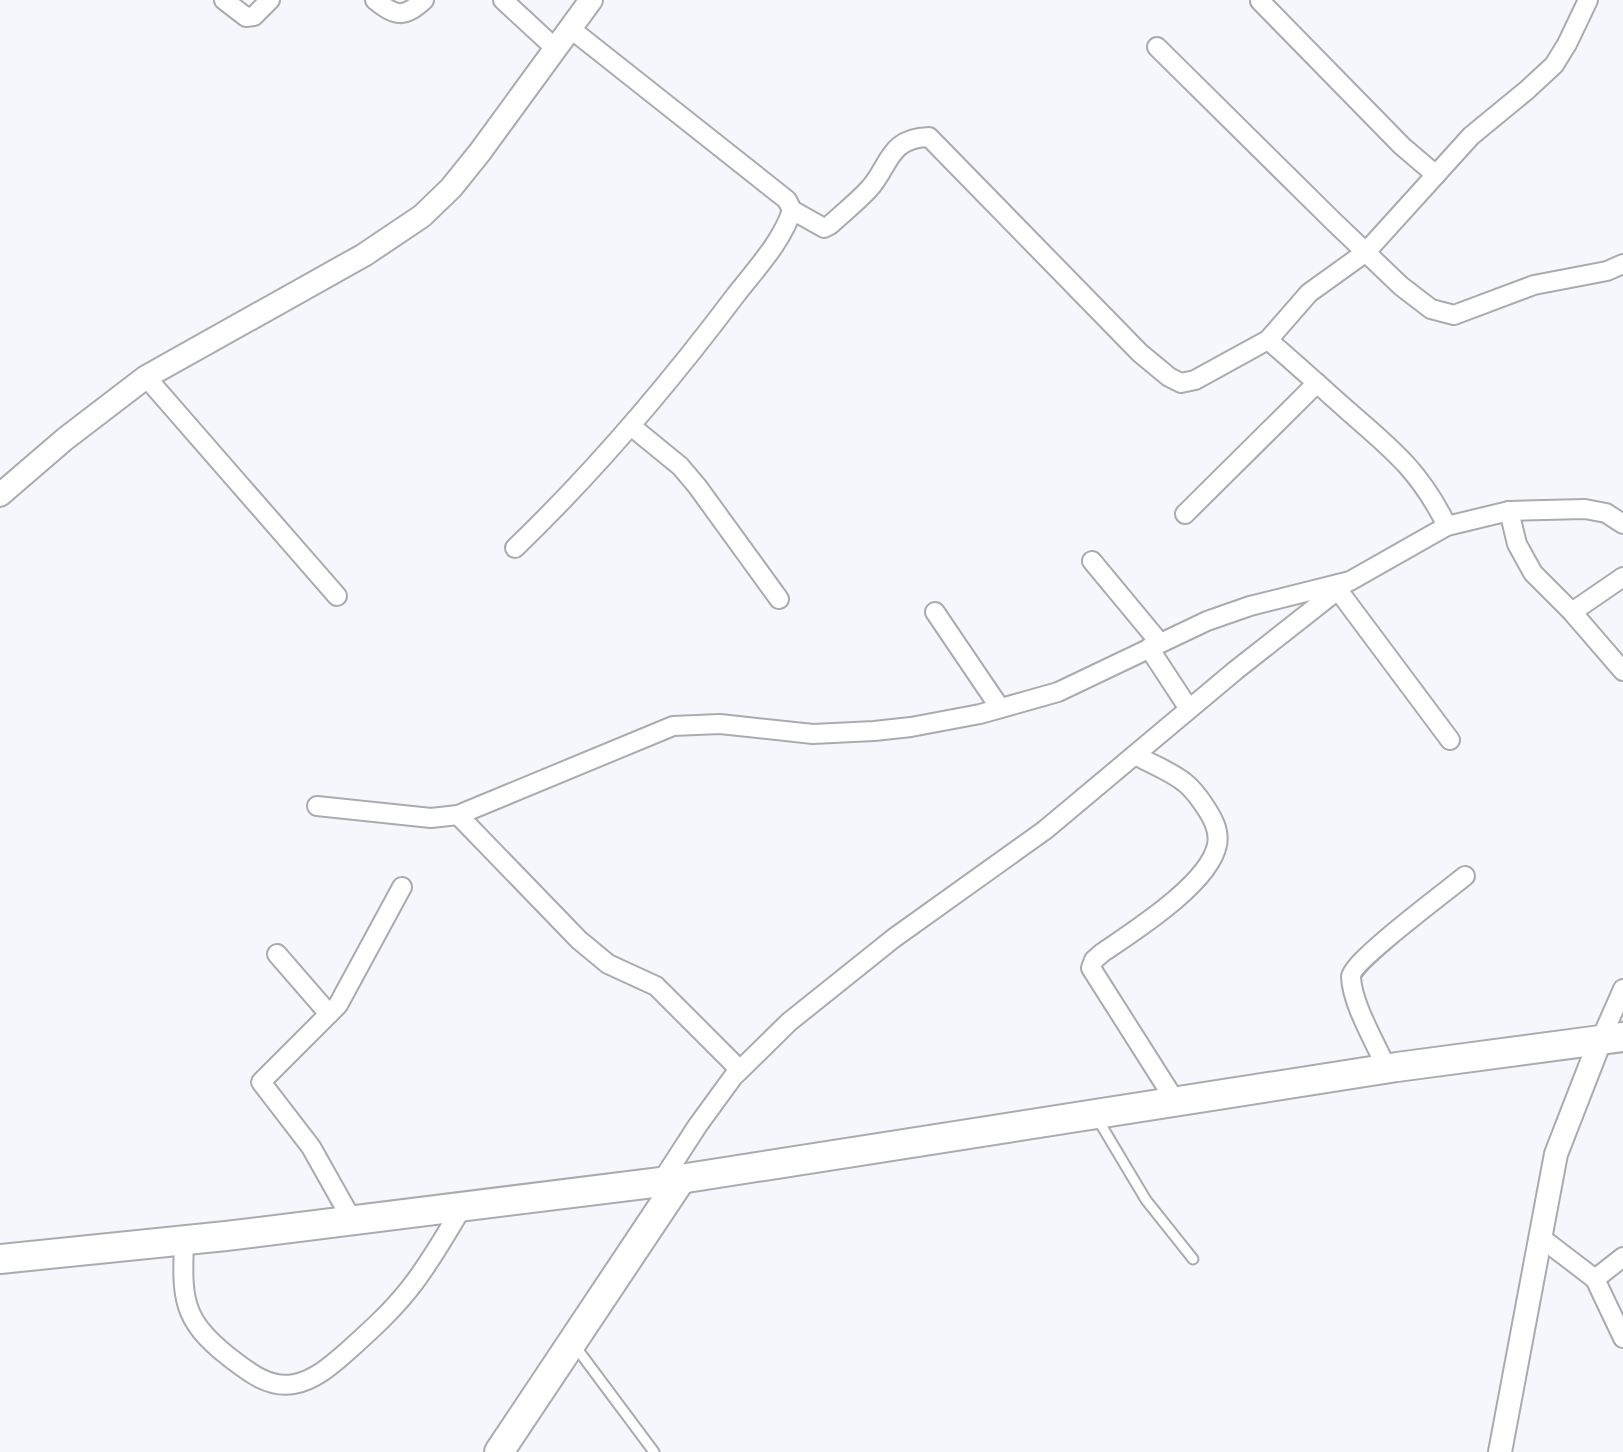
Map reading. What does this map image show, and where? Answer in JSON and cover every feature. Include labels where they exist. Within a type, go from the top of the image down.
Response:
[{"type":"main road","points":[[0,1259],[671,1181],[1387,1069],[1614,1044]]},
{"type":"main road","points":[[499,1452],[572,1342],[671,1181]]},
{"type":"street","points":[[224,0],[246,17],[254,16],[270,0]]},
{"type":"street","points":[[375,0],[386,9],[400,14],[411,11],[424,0]]},
{"type":"street","points":[[503,0],[556,49]]},
{"type":"street","points":[[0,495],[65,439],[146,377],[364,255],[422,216],[471,164],[591,0]]},
{"type":"street","points":[[571,29],[787,200],[792,210],[817,226],[824,228],[830,225],[870,188],[896,148],[908,140],[929,137],[1131,344],[1169,377],[1181,383],[1195,380],[1268,340],[1309,293],[1366,252],[1471,136],[1554,65],[1588,0]]},
{"type":"street","points":[[1260,1],[1402,146],[1436,175]]},
{"type":"street","points":[[1157,47],[1401,286],[1431,309],[1454,315],[1534,285],[1607,271],[1623,264]]},
{"type":"street","points":[[515,548],[577,487],[631,426],[764,258],[780,236],[792,210]]},
{"type":"street","points":[[1268,340],[1409,465],[1435,501],[1447,526]]},
{"type":"street","points":[[146,377],[337,596]]},
{"type":"street","points":[[1185,514],[1317,383]]},
{"type":"street","points":[[631,426],[662,450],[697,486],[779,599]]},
{"type":"street","points":[[671,1181],[698,1125],[761,1047],[894,938],[1018,852],[1344,585],[1447,526],[1509,511],[1595,509],[1623,524]]},
{"type":"street","points":[[1509,511],[1524,561],[1623,671]]},
{"type":"street","points":[[1092,561],[1154,646],[1189,709]]},
{"type":"street","points":[[1572,612],[1623,577]]},
{"type":"street","points":[[317,806],[431,818],[458,815],[673,726],[720,724],[787,732],[849,733],[911,727],[1000,708],[1058,692],[1207,621],[1250,606],[1344,585]]},
{"type":"street","points":[[1344,585],[1450,740]]},
{"type":"street","points":[[935,612],[1000,708]]},
{"type":"street","points":[[1135,755],[1193,789],[1213,817],[1218,830],[1217,846],[1211,859],[1181,895],[1102,953],[1091,968],[1176,1102]]},
{"type":"street","points":[[458,815],[579,940],[608,964],[656,986],[740,1070]]},
{"type":"street","points":[[1387,1069],[1359,1005],[1352,971],[1465,876]]},
{"type":"street","points":[[352,1220],[311,1147],[261,1082],[338,1005],[402,887]]},
{"type":"street","points":[[277,954],[329,1014]]},
{"type":"street","points":[[1500,1452],[1556,1154],[1614,1044],[1623,989]]},
{"type":"street","points":[[184,1240],[182,1279],[194,1325],[206,1339],[250,1374],[273,1383],[293,1384],[315,1376],[340,1359],[377,1325],[411,1287],[463,1206]]},
{"type":"street","points":[[1540,1237],[1595,1279],[1623,1338]]},
{"type":"street","points":[[1595,1279],[1623,1257]]},
{"type":"lane","points":[[1095,1115],[1146,1200],[1193,1259]]},
{"type":"lane","points":[[572,1342],[654,1452]]}]
